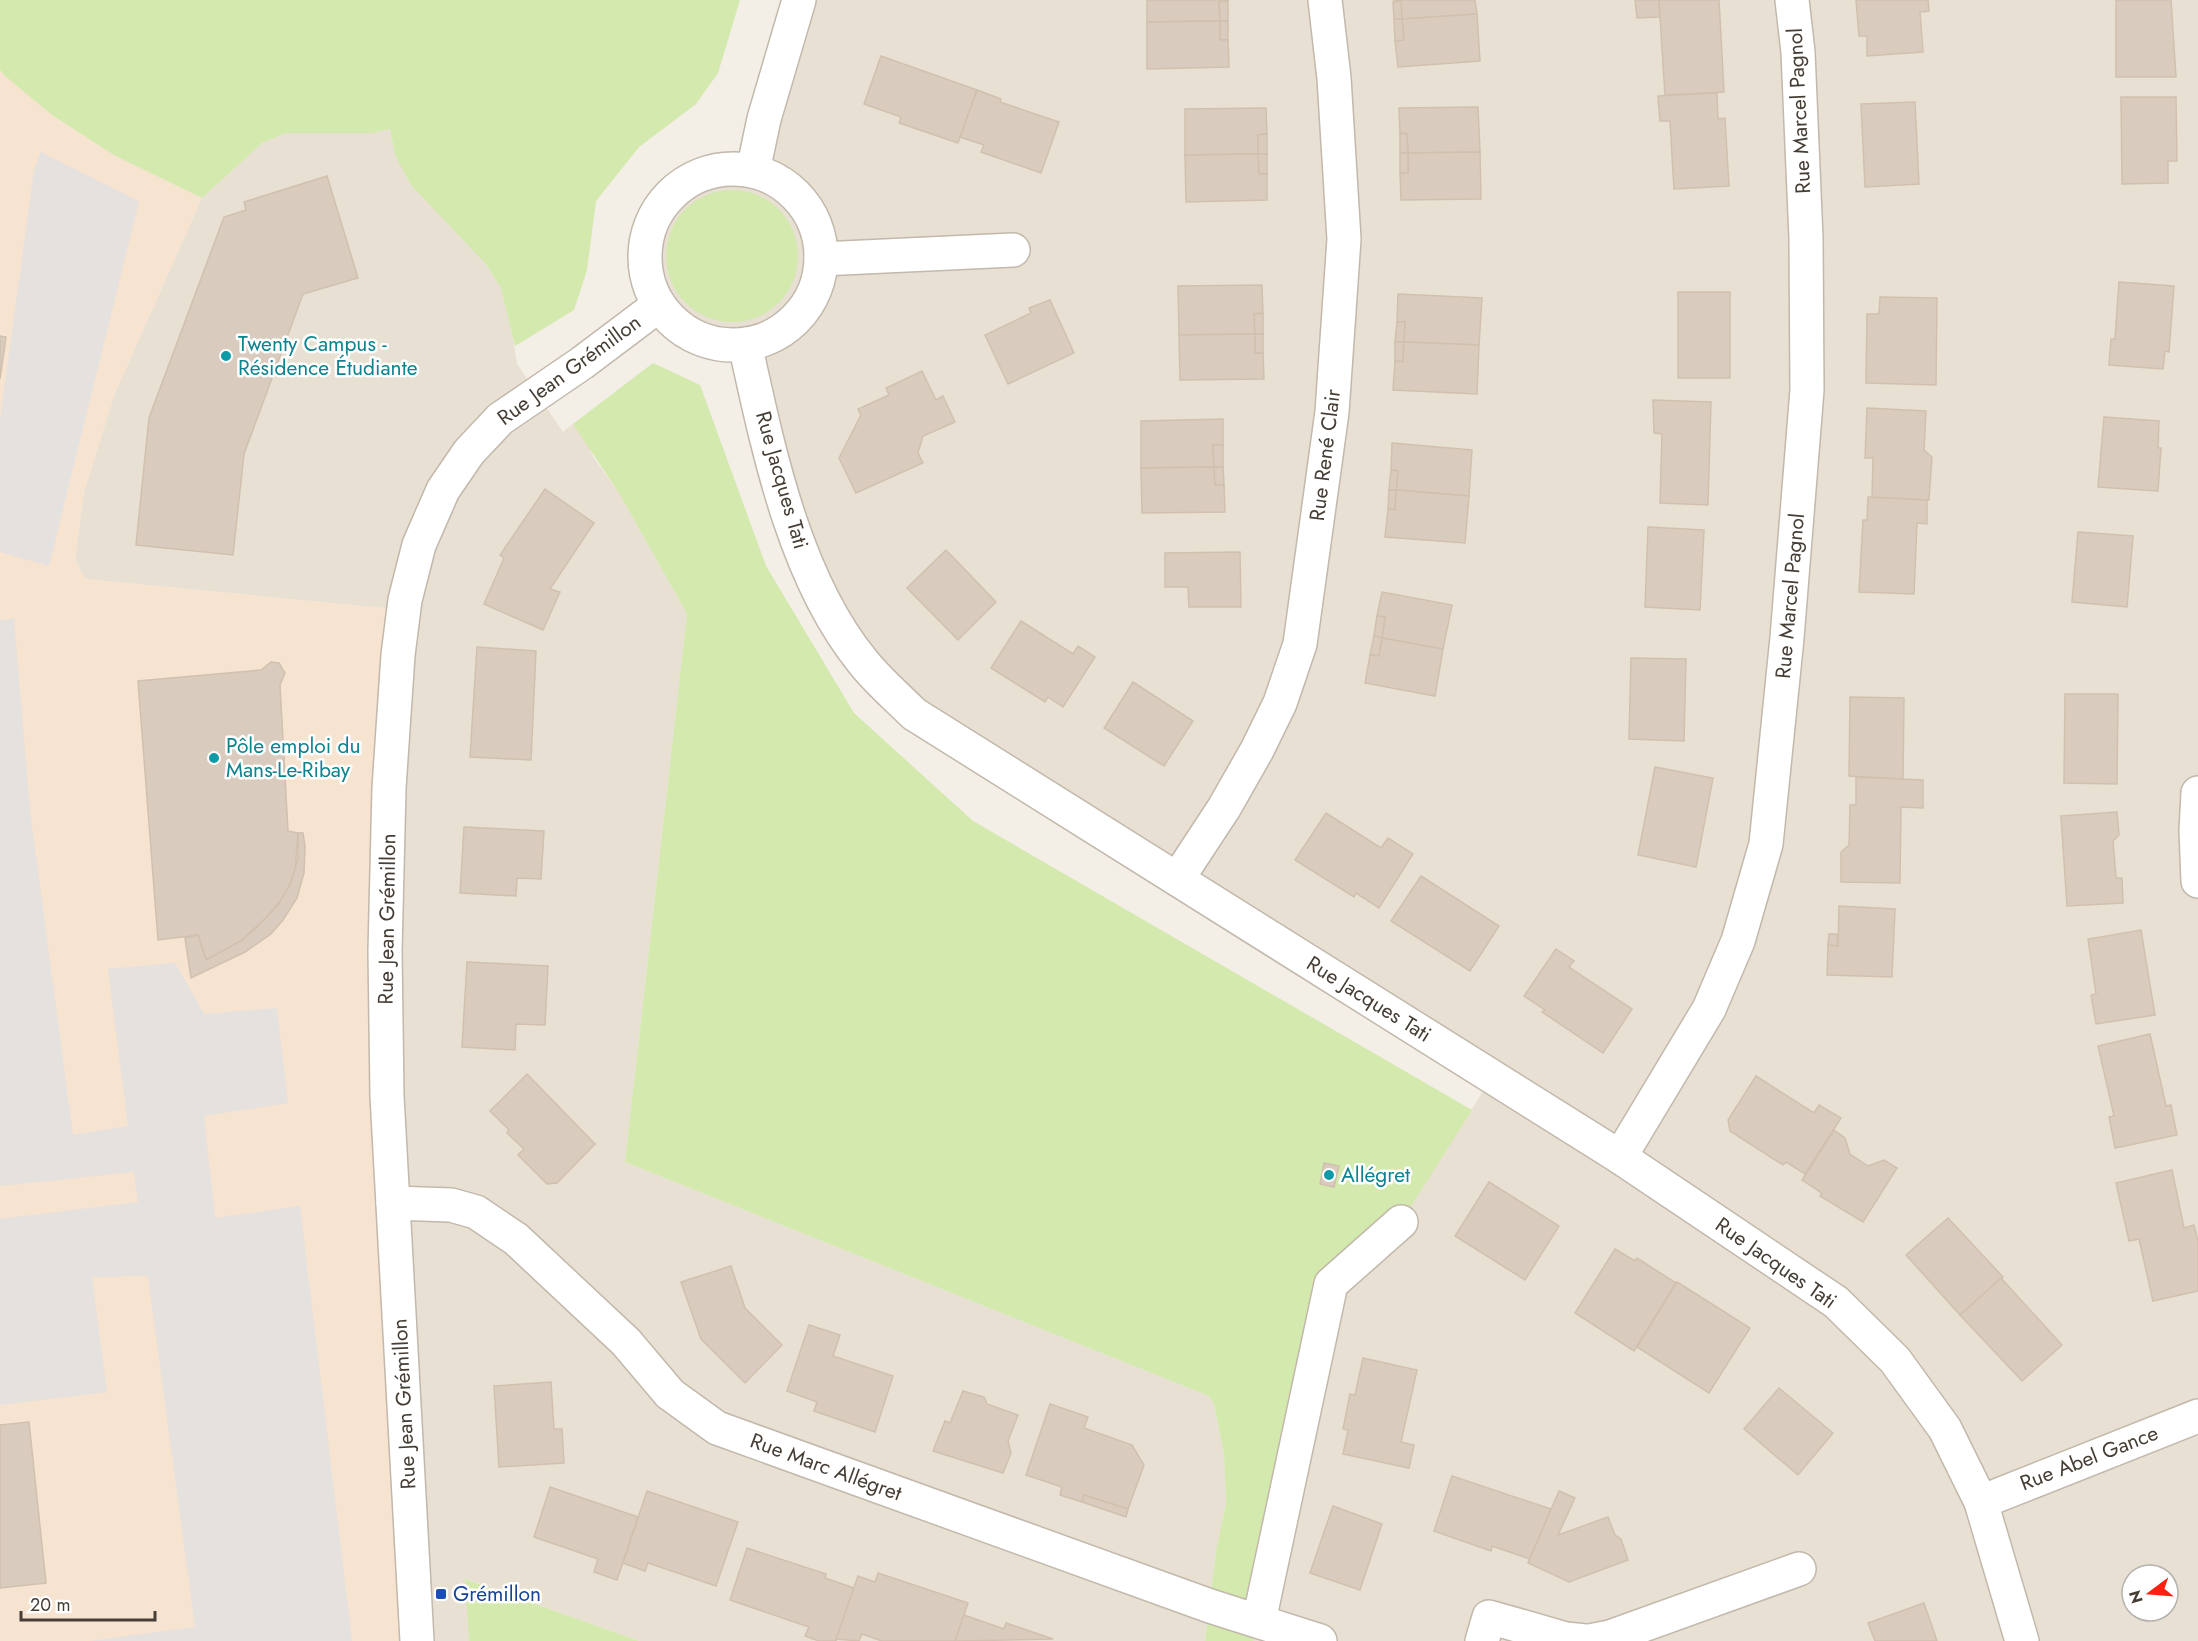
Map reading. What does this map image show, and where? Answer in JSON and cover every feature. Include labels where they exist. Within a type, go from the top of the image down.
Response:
[{"type":"street","points":[[753,171],[769,98],[800,0]]},
{"type":"street","name":"Rue René Clair","points":[[1178,878],[1224,808],[1257,750],[1280,703],[1300,644],[1332,412],[1344,239],[1334,78],[1325,0]]},
{"type":"street","name":"Rue Marcel Pagnol","points":[[1620,1157],[1709,1009],[1738,941],[1766,844],[1785,658],[1807,390],[1806,226],[1798,52],[1792,0]]},
{"type":"street","points":[[730,169],[753,171],[783,184],[806,208],[816,227],[821,259],[815,289],[798,315],[774,335],[745,344],[723,344],[701,339],[673,322],[659,304],[646,272],[645,249],[650,226],[661,206],[677,189],[707,172],[730,169]]},
{"type":"street","points":[[821,259],[1012,250]]},
{"type":"street","name":"Rue Jean Grémillon","points":[[417,1641],[387,1096],[385,951],[389,788],[402,621],[419,545],[443,490],[469,452],[500,419],[582,363],[659,304]]},
{"type":"street","name":"Rue Jacques Tati","points":[[745,344],[792,530],[822,598],[862,662],[914,714],[1620,1157],[1836,1302],[1895,1360],[1945,1429],[1981,1502],[2022,1641]]},
{"type":"street","points":[[2198,793],[2198,881]]},
{"type":"street","name":"Rue Marc Allégret","points":[[393,1203],[451,1205],[467,1210],[516,1239],[626,1342],[670,1394],[717,1428],[1210,1606],[1320,1641]]},
{"type":"street","points":[[1259,1621],[1330,1284],[1401,1222]]},
{"type":"street","name":"Rue Abel Gance","points":[[1981,1502],[2198,1416]]},
{"type":"street","points":[[1590,1641],[1621,1633],[1799,1569]]},
{"type":"street","points":[[1482,1641],[1489,1617],[1566,1639],[1585,1641]]},
{"type":"shaded area","points":[[799,0],[2198,0],[2198,1641],[1253,1641],[1331,1284],[1401,1222],[1492,1077],[862,662],[734,345],[701,339],[673,322],[653,294],[646,272],[645,249],[650,227],[668,197],[686,182],[707,172],[742,169]]},
{"type":"shaded area","points":[[0,70],[52,115],[114,155],[202,198],[115,393],[84,492],[75,559],[85,579],[404,610],[389,788],[417,1641],[0,1641]]},
{"type":"shaded area","points":[[390,129],[395,155],[485,263],[501,288],[509,314],[517,364],[563,432],[573,424],[584,437],[594,458],[619,493],[687,614],[625,1162],[1209,1396],[1214,1404],[1224,1454],[1226,1503],[1216,1551],[1205,1641],[639,1641],[466,1579],[469,1641],[417,1641],[387,1096],[404,610],[85,579],[75,559],[84,492],[115,393],[202,198],[262,143],[286,133],[373,133]]},
{"type":"shaded area","points":[[41,152],[139,201],[49,566],[0,552],[0,420],[34,171]]},
{"type":"shaded area","points":[[14,619],[30,811],[73,1135],[128,1126],[108,969],[175,963],[204,1014],[277,1008],[288,1103],[204,1116],[215,1218],[300,1206],[352,1641],[90,1641],[195,1627],[148,1276],[92,1277],[107,1392],[0,1405],[0,1219],[138,1202],[134,1172],[0,1186],[0,620]]},
{"type":"green space","points":[[0,0],[740,0],[718,73],[696,104],[639,147],[596,201],[587,270],[574,310],[515,346],[501,288],[485,263],[411,185],[395,155],[390,129],[373,133],[286,133],[262,143],[202,198],[114,155],[52,115],[4,75],[0,70]]},
{"type":"green space","points":[[732,190],[757,195],[779,209],[793,231],[798,256],[793,281],[779,303],[757,317],[732,322],[707,317],[685,303],[671,281],[666,256],[671,231],[685,209],[707,195]]},
{"type":"green space","points":[[653,363],[700,385],[766,566],[854,713],[973,821],[1472,1110],[1401,1222],[1331,1284],[1253,1641],[1205,1641],[1216,1551],[1226,1503],[1224,1454],[1214,1404],[1209,1396],[625,1162],[687,614],[619,493],[573,424]]},
{"type":"green space","points":[[465,1579],[639,1641],[469,1641]]},
{"type":"building","points":[[1147,0],[1228,1],[1219,2],[1220,21],[1147,22]]},
{"type":"building","points":[[1393,0],[1475,0],[1477,14],[1402,19],[1401,1]]},
{"type":"building","points":[[1635,0],[1659,0],[1660,17],[1637,18]]},
{"type":"building","points":[[1659,0],[1719,0],[1724,92],[1665,95]]},
{"type":"building","points":[[1856,0],[1928,0],[1929,11],[1920,12],[1923,52],[1867,56],[1867,36],[1859,36]]},
{"type":"building","points":[[2116,0],[2171,0],[2176,77],[2116,77]]},
{"type":"building","points":[[1228,1],[1228,21],[1220,21],[1219,2]]},
{"type":"building","points":[[1401,1],[1402,19],[1394,19],[1393,2]]},
{"type":"building","points":[[1477,14],[1480,61],[1398,67],[1395,41],[1404,40],[1402,19]]},
{"type":"building","points":[[1394,19],[1402,19],[1404,40],[1395,41]]},
{"type":"building","points":[[1220,21],[1228,21],[1228,40],[1220,40]]},
{"type":"building","points":[[1220,21],[1220,40],[1228,40],[1229,67],[1147,69],[1147,22]]},
{"type":"building","points":[[881,56],[977,90],[958,143],[899,123],[901,117],[864,104]]},
{"type":"building","points":[[977,90],[1001,99],[1000,102],[1059,122],[1041,173],[981,152],[984,145],[960,137]]},
{"type":"building","points":[[1717,93],[1718,119],[1725,118],[1729,186],[1674,189],[1670,121],[1660,121],[1658,96]]},
{"type":"building","points":[[2121,97],[2176,97],[2177,161],[2168,161],[2168,183],[2122,184]]},
{"type":"building","points":[[1915,102],[1919,184],[1865,187],[1861,104]]},
{"type":"building","points":[[1478,107],[1480,152],[1408,153],[1407,134],[1400,133],[1399,108]]},
{"type":"building","points":[[1266,108],[1267,134],[1258,135],[1258,154],[1185,155],[1185,109]]},
{"type":"building","points":[[1400,133],[1407,134],[1408,153],[1400,153]]},
{"type":"building","points":[[1267,134],[1267,154],[1258,154],[1258,135]]},
{"type":"building","points":[[1480,152],[1481,199],[1401,200],[1400,173],[1408,173],[1408,153]]},
{"type":"building","points":[[1400,153],[1408,153],[1408,173],[1400,173]]},
{"type":"building","points":[[1258,154],[1267,154],[1267,174],[1259,174]]},
{"type":"building","points":[[1258,154],[1259,174],[1267,174],[1267,200],[1186,202],[1185,155]]},
{"type":"building","name":"Twenty Campus - Résidence Étudiante","points":[[327,176],[358,278],[303,294],[244,454],[233,555],[136,545],[149,418],[224,217],[246,210],[244,202]]},
{"type":"building","points":[[2119,282],[2174,286],[2169,352],[2165,351],[2163,369],[2109,365],[2111,339],[2115,339]]},
{"type":"building","points":[[1262,285],[1263,313],[1254,314],[1255,334],[1179,335],[1178,286]]},
{"type":"building","points":[[1678,292],[1730,292],[1730,378],[1678,378]]},
{"type":"building","points":[[1398,294],[1482,298],[1479,345],[1404,342],[1405,322],[1397,322]]},
{"type":"building","points":[[1880,297],[1937,298],[1936,385],[1866,383],[1867,314],[1879,314]]},
{"type":"building","points":[[1050,300],[1074,353],[1008,384],[985,335],[1031,313],[1029,308]]},
{"type":"building","points":[[1263,313],[1263,334],[1255,334],[1254,314]]},
{"type":"building","points":[[1397,322],[1405,322],[1404,342],[1395,342]]},
{"type":"building","points":[[1255,334],[1255,353],[1263,353],[1264,379],[1180,380],[1179,335]]},
{"type":"building","points":[[1255,334],[1263,334],[1263,353],[1255,353]]},
{"type":"building","points":[[0,336],[6,337],[0,379]]},
{"type":"building","points":[[1395,342],[1404,342],[1403,362],[1395,361]]},
{"type":"building","points":[[1404,342],[1479,345],[1477,394],[1393,390],[1395,361],[1403,362]]},
{"type":"building","points":[[922,371],[936,400],[943,396],[955,422],[923,436],[918,453],[923,463],[856,493],[839,458],[861,415],[858,409],[889,395],[886,388]]},
{"type":"building","points":[[1653,400],[1711,402],[1708,505],[1660,503],[1662,434],[1654,433]]},
{"type":"building","points":[[1867,408],[1926,411],[1924,450],[1932,457],[1929,500],[1872,498],[1873,458],[1865,458]]},
{"type":"building","points":[[2104,417],[2159,421],[2158,448],[2161,448],[2158,491],[2098,487]]},
{"type":"building","points":[[1223,419],[1223,445],[1213,445],[1214,467],[1141,468],[1141,421]]},
{"type":"building","points":[[1392,443],[1472,450],[1469,496],[1396,490],[1398,471],[1391,470]]},
{"type":"building","points":[[1213,445],[1223,445],[1223,467],[1214,467]]},
{"type":"building","points":[[1214,467],[1215,485],[1224,485],[1225,512],[1142,513],[1141,468]]},
{"type":"building","points":[[1214,467],[1223,467],[1224,485],[1215,485]]},
{"type":"building","points":[[1391,470],[1398,471],[1396,490],[1389,490]]},
{"type":"building","points":[[545,489],[594,523],[550,589],[560,592],[543,630],[484,604],[504,558],[500,555]]},
{"type":"building","points":[[1389,490],[1396,490],[1395,510],[1388,509]]},
{"type":"building","points":[[1396,490],[1469,496],[1465,543],[1385,537],[1388,509],[1395,510]]},
{"type":"building","points":[[1868,497],[1927,500],[1927,524],[1917,523],[1914,594],[1859,592],[1863,520],[1867,520]]},
{"type":"building","points":[[1648,527],[1704,530],[1700,610],[1645,607]]},
{"type":"building","points":[[2078,532],[2133,536],[2127,607],[2072,602]]},
{"type":"building","points":[[946,550],[996,602],[958,640],[907,588]]},
{"type":"building","points":[[1240,552],[1241,607],[1189,607],[1188,587],[1165,587],[1165,553]]},
{"type":"building","points":[[1382,592],[1452,605],[1443,649],[1382,638],[1385,617],[1377,616]]},
{"type":"building","points":[[1377,616],[1385,617],[1382,638],[1374,636]]},
{"type":"building","points":[[1021,621],[1073,654],[1078,646],[1095,657],[1063,707],[1048,697],[1045,702],[991,668]]},
{"type":"building","points":[[1374,636],[1382,638],[1379,656],[1370,655]]},
{"type":"building","points":[[1382,638],[1443,649],[1435,696],[1365,683],[1370,655],[1379,656]]},
{"type":"building","points":[[477,647],[536,651],[531,760],[470,757]]},
{"type":"building","points":[[1631,658],[1686,659],[1684,741],[1629,739]]},
{"type":"building","name":"Pôle emploi du Mans-Le-Ribay","points":[[271,662],[279,663],[285,673],[280,685],[288,831],[298,833],[295,871],[285,895],[269,915],[241,941],[206,960],[198,935],[158,940],[138,681],[261,670]]},
{"type":"building","points":[[1133,682],[1193,721],[1164,766],[1104,728]]},
{"type":"building","points":[[2065,694],[2118,694],[2117,784],[2064,783]]},
{"type":"building","points":[[1850,697],[1904,698],[1903,779],[1849,776]]},
{"type":"building","points":[[1655,767],[1713,778],[1696,867],[1638,855]]},
{"type":"building","points":[[1856,777],[1923,780],[1923,808],[1901,807],[1900,883],[1841,882],[1841,852],[1849,845],[1850,805],[1856,805]]},
{"type":"building","points":[[2117,812],[2119,835],[2113,841],[2116,878],[2122,878],[2123,903],[2067,906],[2061,816]]},
{"type":"building","points":[[1326,813],[1381,848],[1388,838],[1413,854],[1379,908],[1356,893],[1354,897],[1295,860]]},
{"type":"building","points":[[464,827],[544,831],[541,879],[517,878],[516,896],[460,893]]},
{"type":"building","points":[[298,833],[303,833],[305,846],[304,873],[297,898],[283,920],[271,934],[245,952],[191,978],[185,938],[198,935],[206,960],[241,941],[256,928],[278,905],[291,883],[298,858]]},
{"type":"building","points":[[1421,876],[1499,926],[1470,971],[1391,921]]},
{"type":"building","points":[[1839,906],[1895,909],[1892,977],[1827,975],[1828,945],[1838,946]]},
{"type":"building","points":[[2141,930],[2155,1015],[2096,1024],[2091,995],[2096,994],[2088,939]]},
{"type":"building","points":[[1829,934],[1837,934],[1838,946],[1828,945]]},
{"type":"building","points":[[1556,949],[1574,961],[1569,967],[1632,1009],[1603,1053],[1542,1012],[1545,1010],[1524,996]]},
{"type":"building","points":[[467,962],[548,966],[545,1025],[516,1024],[515,1050],[462,1047]]},
{"type":"building","points":[[2150,1034],[2166,1106],[2171,1105],[2177,1135],[2115,1148],[2109,1117],[2114,1116],[2098,1046]]},
{"type":"building","points":[[527,1074],[595,1144],[557,1183],[547,1184],[518,1155],[524,1149],[507,1133],[509,1130],[490,1111]]},
{"type":"building","points":[[1756,1076],[1814,1113],[1819,1105],[1841,1118],[1805,1174],[1786,1162],[1783,1165],[1730,1131],[1728,1120]]},
{"type":"building","points":[[1834,1130],[1845,1138],[1850,1154],[1868,1166],[1884,1160],[1897,1168],[1863,1222],[1820,1196],[1822,1193],[1802,1180]]},
{"type":"building","name":"Allégret","points":[[1324,1163],[1339,1166],[1334,1187],[1320,1184]]},
{"type":"building","points":[[2172,1170],[2184,1228],[2194,1225],[2198,1241],[2198,1291],[2153,1301],[2139,1239],[2129,1241],[2116,1183]]},
{"type":"building","points":[[1489,1182],[1559,1226],[1525,1280],[1455,1236]]},
{"type":"building","points":[[1948,1218],[2003,1277],[1960,1315],[1906,1255]]},
{"type":"building","points":[[1615,1249],[1635,1261],[1637,1258],[1676,1283],[1634,1351],[1575,1313]]},
{"type":"building","points":[[731,1266],[745,1308],[782,1345],[745,1383],[701,1339],[681,1282]]},
{"type":"building","points":[[2001,1278],[2062,1345],[2022,1381],[1960,1315]]},
{"type":"building","points":[[1677,1282],[1750,1328],[1709,1393],[1637,1347]]},
{"type":"building","points":[[809,1325],[840,1335],[833,1356],[893,1376],[875,1432],[814,1411],[817,1402],[787,1391]]},
{"type":"building","points":[[1363,1358],[1417,1370],[1401,1442],[1414,1445],[1409,1468],[1343,1454],[1348,1430],[1343,1429],[1350,1394],[1355,1395]]},
{"type":"building","points":[[551,1382],[554,1429],[562,1429],[564,1463],[499,1467],[494,1386]]},
{"type":"building","points":[[1779,1388],[1833,1433],[1798,1475],[1744,1429]]},
{"type":"building","points":[[963,1391],[984,1397],[987,1404],[1018,1415],[1008,1441],[1011,1453],[1003,1473],[933,1451],[945,1421],[950,1423]]},
{"type":"building","points":[[1050,1404],[1088,1417],[1084,1428],[1132,1445],[1144,1465],[1128,1509],[1084,1495],[1082,1502],[1060,1495],[1062,1487],[1026,1475]]},
{"type":"building","points":[[29,1422],[46,1583],[0,1588],[0,1425]]},
{"type":"building","points":[[1452,1476],[1551,1509],[1530,1559],[1492,1546],[1491,1551],[1434,1531]]},
{"type":"building","points":[[550,1487],[638,1517],[617,1580],[594,1572],[598,1559],[534,1537]]},
{"type":"building","points":[[647,1491],[738,1522],[716,1586],[648,1563],[645,1571],[623,1563]]},
{"type":"building","points":[[1559,1491],[1575,1498],[1558,1535],[1608,1517],[1615,1535],[1621,1539],[1628,1560],[1569,1582],[1528,1563]]},
{"type":"building","points":[[1084,1495],[1128,1509],[1126,1517],[1082,1502]]},
{"type":"building","points":[[1333,1506],[1382,1524],[1360,1590],[1310,1573]]},
{"type":"building","points":[[747,1548],[826,1574],[825,1578],[854,1588],[836,1641],[819,1641],[805,1636],[809,1627],[730,1600]]},
{"type":"building","points":[[878,1573],[968,1603],[955,1641],[882,1641],[862,1634],[859,1641],[836,1639],[858,1576],[875,1582]]},
{"type":"building","points":[[1924,1603],[1937,1641],[1875,1641],[1868,1623]]},
{"type":"building","points":[[964,1615],[1004,1629],[1006,1623],[1053,1639],[955,1641]]},
{"type":"place","name":"Twenty Campus - Résidence Étudiante","points":[[226,356]]},
{"type":"place","name":"Pôle emploi du Mans-Le-Ribay","points":[[214,758]]},
{"type":"place","name":"Allégret","points":[[1329,1175]]},
{"type":"place","name":"Grémillon","points":[[441,1594]]}]
